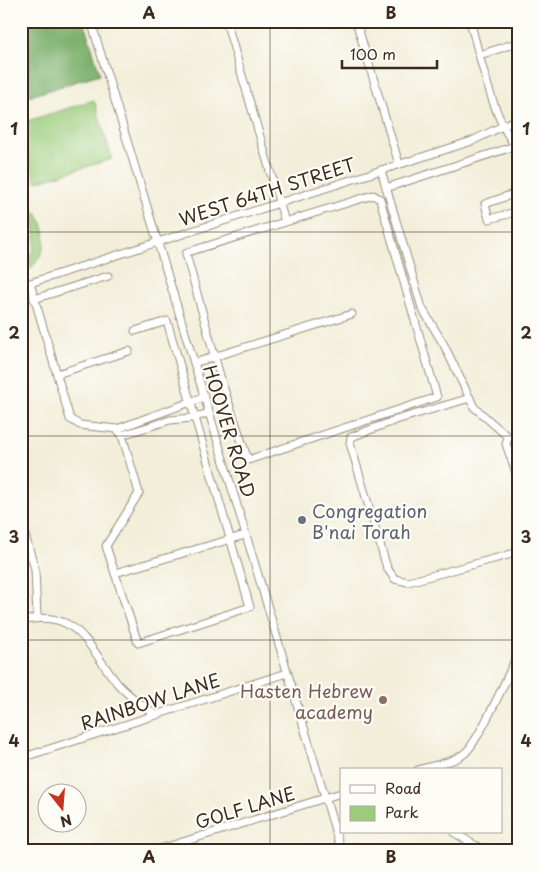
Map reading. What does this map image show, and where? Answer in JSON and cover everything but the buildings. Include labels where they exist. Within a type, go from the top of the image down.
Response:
[{"type":"street","name":"HOOVER ROAD","points":[[91,21],[341,850]]},
{"type":"street","points":[[226,21],[285,222]]},
{"type":"street","points":[[356,21],[399,164]]},
{"type":"street","points":[[386,188],[517,148],[504,126],[494,103],[470,21]]},
{"type":"street","points":[[480,55],[519,42]]},
{"type":"street","name":"WEST 64TH STREET","points":[[21,286],[472,141],[519,118]]},
{"type":"street","points":[[381,170],[422,308],[444,345],[478,413],[508,437]]},
{"type":"street","points":[[519,192],[485,204],[490,219],[519,211]]},
{"type":"street","points":[[372,195],[377,196],[437,397],[248,460],[215,356],[186,254],[190,251],[285,222],[372,195]]},
{"type":"street","points":[[34,298],[108,276]]},
{"type":"street","points":[[30,283],[70,419],[75,423],[116,429],[204,397]]},
{"type":"street","points":[[194,363],[352,314]]},
{"type":"street","name":"HOOVER ROAD","points":[[115,573],[138,643],[250,608],[232,539],[167,321],[135,331]]},
{"type":"street","points":[[57,374],[129,351]]},
{"type":"street","points":[[470,398],[396,420],[350,438],[387,568],[390,574],[398,581],[408,582],[519,552]]},
{"type":"street","points":[[122,435],[170,420],[196,417],[209,413]]},
{"type":"street","points":[[116,429],[122,435],[139,493],[106,546],[115,573],[246,535]]},
{"type":"street","points":[[519,432],[508,437],[506,444],[519,482]]},
{"type":"street","points":[[21,522],[36,574],[37,617]]},
{"type":"street","points":[[21,621],[37,617],[58,621],[84,636],[118,684],[135,701],[156,714]]},
{"type":"street","points":[[425,768],[454,759],[469,749],[508,676],[519,650]]},
{"type":"street","name":"RAINBOW LANE","points":[[21,758],[287,673]]},
{"type":"street","name":"GOLF LANE","points":[[157,850],[340,793]]},
{"type":"street","points":[[456,834],[483,850]]},
{"type":"green space","points":[[21,21],[84,21],[100,74],[21,99]]},
{"type":"green space","points":[[94,100],[112,159],[36,182],[21,133],[21,123]]},
{"type":"green space","points":[[21,147],[29,172],[21,178]]},
{"type":"green space","points":[[21,200],[39,216],[45,237],[39,258],[21,274],[21,264],[32,253],[36,237],[32,222],[28,215],[21,210]]},
{"type":"place","name":"Congregation B'nai Torah","points":[[302,520]]},
{"type":"place","name":"Hasten Hebrew academy","points":[[383,700]]}]
